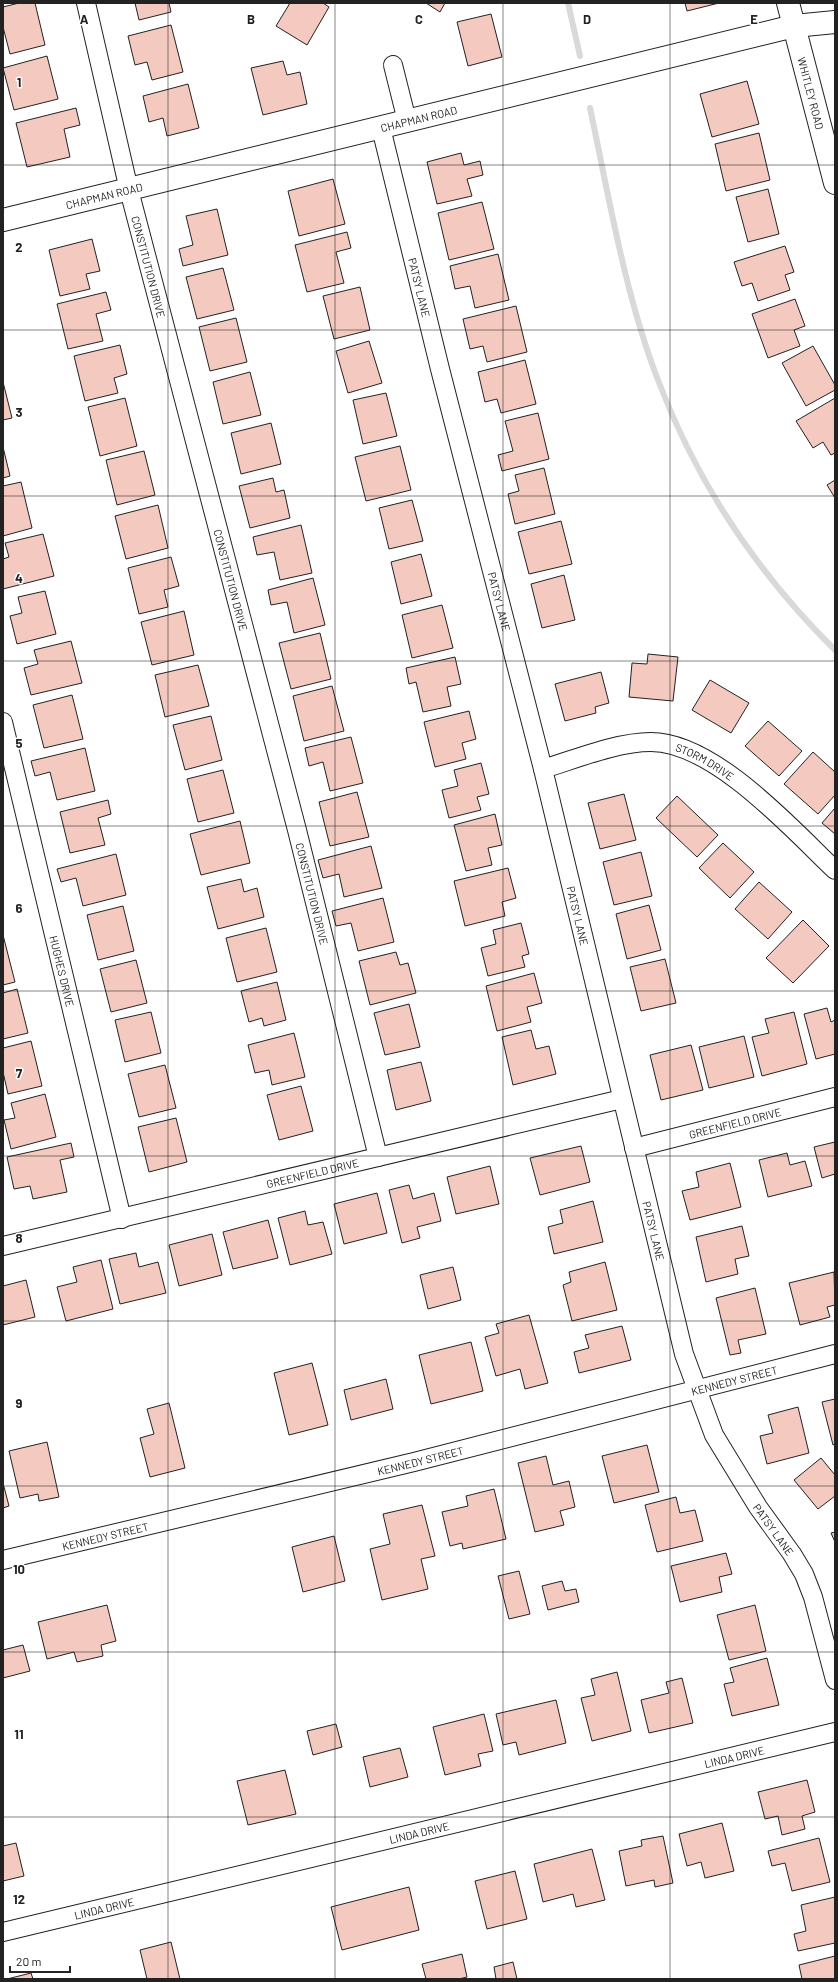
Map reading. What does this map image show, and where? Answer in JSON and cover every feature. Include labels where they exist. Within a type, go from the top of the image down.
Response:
[{"type":"street","name":"CONSTITUTION DRIVE","points":[[86,3],[129,190],[297,830],[378,1157]]},
{"type":"street","name":"WHITLEY ROAD","points":[[788,3],[835,183]]},
{"type":"street","name":"CHAPMAN ROAD","points":[[3,220],[382,128],[543,86],[794,26],[835,22]]},
{"type":"street","points":[[394,65],[408,121]]},
{"type":"street","name":"PATSY LANE","points":[[382,128],[442,377],[543,769],[684,1354],[714,1435],[758,1507],[792,1554],[804,1574],[828,1629],[835,1680]]},
{"type":"street","name":"HUGHES DRIVE","points":[[3,722],[122,1219]]},
{"type":"street","name":"STORM DRIVE","points":[[543,769],[623,745],[652,742],[678,747],[708,760],[762,800],[835,870]]},
{"type":"street","name":"GREENFIELD DRIVE","points":[[634,1148],[835,1097]]},
{"type":"street","name":"GREENFIELD DRIVE","points":[[3,1246],[122,1219],[622,1099]]},
{"type":"street","name":"KENNEDY STREET","points":[[3,1560],[414,1462],[835,1354]]},
{"type":"street","name":"LINDA DRIVE","points":[[3,1932],[835,1732]]},
{"type":"building","points":[[19,3],[35,3],[45,45],[10,54],[3,27],[3,7]]},
{"type":"building","points":[[135,3],[169,3],[171,12],[139,20]]},
{"type":"building","points":[[290,3],[323,3],[329,7],[307,45],[276,26]]},
{"type":"building","points":[[426,3],[445,3],[440,12]]},
{"type":"building","points":[[685,3],[719,3],[687,11]]},
{"type":"building","points":[[491,14],[502,57],[468,66],[457,22]]},
{"type":"building","points":[[171,25],[183,72],[152,80],[147,62],[135,65],[128,36]]},
{"type":"building","points":[[47,56],[58,99],[14,110],[3,68]]},
{"type":"building","points":[[283,61],[287,75],[300,72],[307,104],[263,115],[251,68]]},
{"type":"building","points":[[747,81],[759,124],[712,137],[700,94]]},
{"type":"building","points":[[188,84],[199,128],[167,136],[163,118],[149,122],[143,96]]},
{"type":"building","points":[[76,108],[80,125],[64,129],[70,157],[27,167],[16,123]]},
{"type":"building","points":[[759,133],[770,180],[726,191],[715,144]]},
{"type":"building","points":[[461,153],[464,165],[480,161],[483,175],[467,179],[472,196],[437,204],[427,162]]},
{"type":"building","points":[[333,179],[345,224],[299,236],[288,191]]},
{"type":"building","points":[[768,189],[779,234],[748,242],[736,197]]},
{"type":"building","points":[[482,202],[494,249],[449,260],[438,213]]},
{"type":"building","points":[[217,209],[228,255],[183,266],[179,249],[193,245],[186,216]]},
{"type":"building","points":[[347,232],[351,248],[336,252],[344,283],[307,292],[295,245]]},
{"type":"building","points":[[92,239],[100,271],[86,274],[90,289],[60,296],[49,250]]},
{"type":"building","points":[[785,246],[794,272],[785,275],[790,290],[758,301],[752,283],[742,286],[734,262]]},
{"type":"building","points":[[498,254],[509,300],[475,308],[470,286],[455,289],[450,266]]},
{"type":"building","points":[[223,268],[234,310],[197,319],[186,277]]},
{"type":"building","points":[[360,287],[370,330],[334,339],[323,296]]},
{"type":"building","points":[[106,292],[111,310],[96,314],[103,341],[68,349],[57,304]]},
{"type":"building","points":[[795,299],[805,326],[794,330],[800,346],[768,358],[752,314]]},
{"type":"building","points":[[516,306],[527,352],[487,362],[483,346],[470,349],[463,319]]},
{"type":"building","points":[[236,318],[247,362],[210,371],[199,327]]},
{"type":"building","points":[[369,341],[382,383],[348,393],[336,351]]},
{"type":"building","points":[[120,345],[127,374],[114,378],[118,393],[85,401],[74,356]]},
{"type":"building","points":[[813,346],[835,385],[835,390],[806,406],[782,363]]},
{"type":"building","points":[[525,360],[536,404],[501,413],[497,399],[485,402],[478,372]]},
{"type":"building","points":[[250,372],[261,415],[223,424],[213,382]]},
{"type":"building","points":[[3,382],[12,418],[3,420]]},
{"type":"building","points":[[386,393],[397,436],[363,444],[353,400]]},
{"type":"building","points":[[125,398],[137,446],[100,456],[88,407]]},
{"type":"building","points":[[835,398],[835,453],[831,455],[823,442],[813,448],[796,421]]},
{"type":"building","points":[[538,413],[549,459],[502,471],[498,455],[513,451],[505,421]]},
{"type":"building","points":[[271,423],[281,464],[241,474],[231,433]]},
{"type":"building","points":[[400,446],[411,490],[366,501],[355,457]]},
{"type":"building","points":[[3,447],[10,476],[3,478]]},
{"type":"building","points":[[144,451],[155,495],[117,505],[106,460]]},
{"type":"building","points":[[544,468],[555,514],[515,524],[508,494],[519,491],[515,475]]},
{"type":"building","points":[[273,478],[276,492],[284,490],[290,518],[250,528],[239,486]]},
{"type":"building","points":[[835,480],[835,498],[827,485]]},
{"type":"building","points":[[21,482],[32,528],[3,536],[3,486]]},
{"type":"building","points":[[412,500],[423,541],[389,549],[379,508]]},
{"type":"building","points":[[158,505],[168,548],[126,559],[115,516]]},
{"type":"building","points":[[561,521],[572,564],[529,574],[518,532]]},
{"type":"building","points":[[301,525],[312,573],[280,580],[274,552],[257,555],[253,537]]},
{"type":"building","points":[[43,534],[54,576],[3,589],[3,559],[9,557],[5,543]]},
{"type":"building","points":[[421,554],[432,596],[401,604],[391,562]]},
{"type":"building","points":[[171,557],[179,586],[164,590],[168,607],[139,614],[128,568]]},
{"type":"building","points":[[564,575],[575,620],[542,628],[531,584]]},
{"type":"building","points":[[313,578],[325,625],[294,633],[287,602],[271,605],[268,590]]},
{"type":"building","points":[[45,591],[56,634],[17,644],[10,616],[22,613],[18,597]]},
{"type":"building","points":[[442,605],[453,648],[412,658],[402,615]]},
{"type":"building","points":[[184,611],[194,655],[152,665],[141,622]]},
{"type":"building","points":[[320,633],[331,679],[291,689],[279,643]]},
{"type":"building","points":[[71,641],[82,683],[31,695],[24,668],[38,664],[34,650]]},
{"type":"building","points":[[648,654],[678,657],[673,701],[629,697],[632,663],[647,664]]},
{"type":"building","points":[[455,657],[461,684],[447,687],[451,706],[423,712],[416,682],[409,684],[406,668]]},
{"type":"building","points":[[198,665],[209,706],[165,717],[155,675]]},
{"type":"building","points":[[601,672],[609,703],[595,707],[596,713],[565,721],[555,684]]},
{"type":"building","points":[[710,680],[749,703],[731,733],[692,710]]},
{"type":"building","points":[[332,686],[344,731],[304,741],[293,696]]},
{"type":"building","points":[[72,695],[83,739],[44,748],[33,705]]},
{"type":"building","points":[[469,711],[476,739],[462,743],[466,759],[435,767],[424,722]]},
{"type":"building","points":[[211,716],[222,760],[185,770],[173,725]]},
{"type":"building","points":[[768,721],[802,751],[779,776],[745,746]]},
{"type":"building","points":[[351,737],[363,783],[330,791],[323,762],[309,766],[305,748]]},
{"type":"building","points":[[85,748],[95,791],[57,800],[50,772],[35,776],[31,761]]},
{"type":"building","points":[[813,752],[835,772],[835,795],[818,814],[784,784]]},
{"type":"building","points":[[481,763],[489,794],[477,797],[481,810],[449,818],[442,790],[458,786],[454,770]]},
{"type":"building","points":[[223,770],[234,813],[198,822],[187,779]]},
{"type":"building","points":[[357,792],[369,837],[330,846],[319,802]]},
{"type":"building","points":[[624,794],[636,840],[600,849],[588,803]]},
{"type":"building","points":[[677,796],[718,835],[697,857],[656,818]]},
{"type":"building","points":[[108,800],[111,814],[98,818],[105,845],[70,853],[60,812]]},
{"type":"building","points":[[835,808],[835,834],[822,823]]},
{"type":"building","points":[[495,814],[502,845],[488,848],[492,865],[466,871],[454,825]]},
{"type":"building","points":[[240,821],[250,863],[201,875],[190,834]]},
{"type":"building","points":[[723,843],[754,872],[730,898],[699,868]]},
{"type":"building","points":[[371,846],[382,888],[344,897],[339,874],[323,878],[318,860]]},
{"type":"building","points":[[641,852],[652,896],[614,905],[603,862]]},
{"type":"building","points":[[116,854],[126,895],[83,906],[76,878],[61,882],[57,869]]},
{"type":"building","points":[[508,868],[516,898],[502,902],[505,916],[465,926],[454,881]]},
{"type":"building","points":[[241,879],[244,892],[257,888],[264,917],[218,929],[207,887]]},
{"type":"building","points":[[759,882],[792,912],[768,939],[735,909]]},
{"type":"building","points":[[383,898],[394,942],[358,951],[351,923],[336,926],[332,911]]},
{"type":"building","points":[[649,905],[661,950],[627,959],[616,914]]},
{"type":"building","points":[[123,906],[134,951],[98,960],[87,915]]},
{"type":"building","points":[[803,920],[829,946],[793,983],[766,958]]},
{"type":"building","points":[[521,923],[529,954],[522,956],[525,967],[488,976],[481,948],[496,944],[493,930]]},
{"type":"building","points":[[266,928],[277,972],[237,982],[226,938]]},
{"type":"building","points":[[3,935],[15,982],[3,985]]},
{"type":"building","points":[[396,952],[400,965],[408,963],[416,993],[370,1005],[359,961]]},
{"type":"building","points":[[665,959],[676,1003],[641,1011],[630,967]]},
{"type":"building","points":[[136,960],[147,1003],[111,1012],[100,969]]},
{"type":"building","points":[[534,973],[542,1003],[527,1007],[531,1022],[497,1031],[486,986]]},
{"type":"building","points":[[277,982],[286,1020],[264,1026],[262,1018],[249,1022],[241,991]]},
{"type":"building","points":[[17,989],[28,1033],[3,1039],[3,993]]},
{"type":"building","points":[[409,1004],[420,1047],[385,1055],[374,1013]]},
{"type":"building","points":[[827,1008],[831,1022],[835,1020],[835,1054],[816,1059],[804,1014]]},
{"type":"building","points":[[151,1012],[161,1053],[125,1062],[115,1020]]},
{"type":"building","points":[[794,1012],[807,1064],[762,1076],[752,1037],[769,1033],[765,1019]]},
{"type":"building","points":[[531,1030],[536,1049],[549,1046],[556,1074],[513,1085],[502,1037]]},
{"type":"building","points":[[294,1033],[305,1077],[272,1085],[269,1070],[255,1073],[248,1045]]},
{"type":"building","points":[[744,1036],[754,1077],[709,1088],[699,1047]]},
{"type":"building","points":[[31,1041],[42,1086],[8,1094],[3,1072],[3,1048]]},
{"type":"building","points":[[691,1045],[703,1090],[661,1100],[650,1055]]},
{"type":"building","points":[[421,1062],[431,1101],[396,1110],[387,1070]]},
{"type":"building","points":[[165,1065],[176,1108],[139,1117],[128,1074]]},
{"type":"building","points":[[301,1086],[313,1131],[279,1140],[267,1095]]},
{"type":"building","points":[[45,1094],[56,1137],[11,1149],[4,1120],[15,1118],[11,1103]]},
{"type":"building","points":[[176,1118],[187,1162],[149,1172],[138,1127]]},
{"type":"building","points":[[835,1142],[835,1174],[822,1178],[814,1147]]},
{"type":"building","points":[[71,1143],[74,1157],[60,1160],[67,1192],[33,1199],[30,1186],[14,1189],[7,1157]]},
{"type":"building","points":[[581,1146],[590,1182],[540,1195],[530,1158]]},
{"type":"building","points":[[787,1153],[790,1165],[805,1161],[812,1186],[768,1197],[759,1160]]},
{"type":"building","points":[[730,1163],[741,1207],[690,1220],[682,1191],[699,1187],[696,1172]]},
{"type":"building","points":[[490,1166],[499,1204],[456,1214],[447,1177]]},
{"type":"building","points":[[409,1185],[413,1199],[434,1193],[441,1221],[417,1227],[420,1238],[402,1243],[389,1190]]},
{"type":"building","points":[[377,1193],[387,1233],[344,1244],[334,1204]]},
{"type":"building","points":[[593,1201],[603,1242],[554,1254],[548,1227],[563,1223],[560,1210]]},
{"type":"building","points":[[305,1211],[308,1225],[323,1222],[332,1254],[290,1265],[278,1218]]},
{"type":"building","points":[[268,1220],[278,1258],[233,1269],[223,1232]]},
{"type":"building","points":[[742,1226],[749,1256],[735,1259],[738,1274],[706,1282],[696,1237]]},
{"type":"building","points":[[212,1234],[222,1275],[179,1286],[169,1245]]},
{"type":"building","points":[[136,1253],[139,1267],[158,1262],[166,1293],[120,1304],[109,1259]]},
{"type":"building","points":[[101,1260],[113,1309],[66,1321],[57,1287],[77,1282],[73,1267]]},
{"type":"building","points":[[605,1262],[617,1310],[572,1321],[563,1285],[571,1282],[569,1272]]},
{"type":"building","points":[[453,1267],[461,1300],[428,1309],[420,1275]]},
{"type":"building","points":[[834,1272],[835,1305],[827,1307],[830,1317],[800,1325],[789,1283]]},
{"type":"building","points":[[26,1280],[35,1317],[3,1325],[3,1286]]},
{"type":"building","points":[[755,1288],[766,1334],[738,1340],[741,1353],[730,1355],[716,1298]]},
{"type":"building","points":[[529,1315],[548,1383],[525,1389],[520,1369],[496,1376],[485,1337],[499,1333],[496,1324]]},
{"type":"building","points":[[622,1326],[631,1360],[579,1373],[574,1352],[589,1348],[585,1335]]},
{"type":"building","points":[[471,1342],[483,1391],[431,1404],[419,1355]]},
{"type":"building","points":[[312,1363],[328,1425],[289,1435],[274,1373]]},
{"type":"building","points":[[386,1379],[393,1409],[351,1420],[344,1390]]},
{"type":"building","points":[[835,1399],[835,1444],[833,1445],[822,1402]]},
{"type":"building","points":[[169,1403],[185,1468],[150,1477],[140,1438],[154,1434],[147,1409]]},
{"type":"building","points":[[798,1407],[809,1453],[767,1464],[760,1436],[773,1433],[768,1415]]},
{"type":"building","points":[[47,1442],[59,1497],[39,1501],[38,1494],[20,1498],[9,1451]]},
{"type":"building","points":[[647,1445],[659,1492],[614,1503],[602,1456]]},
{"type":"building","points":[[546,1456],[553,1485],[569,1481],[575,1507],[560,1511],[564,1525],[535,1532],[518,1463]]},
{"type":"building","points":[[821,1458],[835,1475],[835,1496],[818,1509],[794,1480]]},
{"type":"building","points":[[3,1483],[9,1506],[3,1508]]},
{"type":"building","points":[[494,1489],[506,1539],[463,1549],[462,1543],[450,1546],[442,1512],[468,1506],[466,1496]]},
{"type":"building","points":[[676,1497],[680,1513],[695,1510],[703,1541],[657,1552],[645,1505]]},
{"type":"building","points":[[422,1505],[435,1556],[421,1559],[428,1589],[382,1600],[370,1549],[390,1544],[383,1514]]},
{"type":"building","points":[[835,1532],[835,1542],[831,1533]]},
{"type":"building","points":[[334,1536],[345,1581],[303,1592],[292,1547]]},
{"type":"building","points":[[726,1553],[732,1574],[719,1577],[722,1592],[680,1602],[671,1566]]},
{"type":"building","points":[[519,1571],[530,1614],[509,1619],[498,1576]]},
{"type":"building","points":[[562,1581],[565,1591],[576,1589],[579,1602],[548,1610],[542,1586]]},
{"type":"building","points":[[107,1605],[116,1641],[101,1645],[103,1656],[77,1662],[74,1652],[47,1659],[38,1622]]},
{"type":"building","points":[[755,1605],[766,1651],[729,1660],[717,1615]]},
{"type":"building","points":[[23,1645],[30,1671],[3,1678],[3,1650]]},
{"type":"building","points":[[767,1658],[779,1705],[732,1716],[724,1684],[734,1682],[730,1668]]},
{"type":"building","points":[[617,1672],[631,1731],[592,1741],[581,1698],[595,1695],[591,1679]]},
{"type":"building","points":[[682,1678],[693,1723],[649,1733],[641,1700],[669,1693],[666,1682]]},
{"type":"building","points":[[556,1700],[566,1743],[519,1755],[516,1742],[503,1745],[496,1714]]},
{"type":"building","points":[[484,1714],[493,1751],[478,1754],[481,1766],[445,1775],[433,1727]]},
{"type":"building","points":[[336,1724],[342,1747],[313,1755],[307,1731]]},
{"type":"building","points":[[400,1748],[408,1777],[370,1787],[363,1757]]},
{"type":"building","points":[[285,1770],[296,1814],[248,1825],[237,1781]]},
{"type":"building","points":[[807,1780],[815,1812],[802,1816],[805,1829],[782,1835],[778,1816],[765,1819],[758,1792]]},
{"type":"building","points":[[722,1823],[734,1871],[705,1878],[701,1862],[687,1866],[679,1834]]},
{"type":"building","points":[[663,1836],[673,1883],[655,1887],[654,1880],[626,1886],[619,1851],[642,1846],[641,1840]]},
{"type":"building","points":[[819,1838],[830,1882],[792,1891],[785,1863],[772,1866],[768,1851]]},
{"type":"building","points":[[16,1843],[24,1876],[3,1881],[3,1846]]},
{"type":"building","points":[[592,1849],[605,1900],[576,1907],[573,1894],[543,1902],[534,1864]]},
{"type":"building","points":[[515,1871],[527,1919],[487,1929],[475,1881]]},
{"type":"building","points":[[409,1887],[419,1930],[342,1950],[331,1907]]},
{"type":"building","points":[[835,1897],[835,1943],[798,1951],[794,1934],[806,1931],[801,1905]]},
{"type":"building","points":[[171,1942],[180,1979],[147,1979],[140,1950]]},
{"type":"building","points":[[462,1954],[467,1977],[459,1979],[426,1979],[422,1964]]},
{"type":"building","points":[[835,1956],[835,1979],[802,1979],[799,1965]]},
{"type":"building","points":[[513,1962],[517,1979],[496,1979],[494,1967]]},
{"type":"building","points":[[31,1973],[33,1979],[7,1979]]},
{"type":"waterway","points":[[568,3],[580,56]]},
{"type":"waterway","points":[[590,108],[611,211],[636,314],[646,348],[674,418],[691,455],[710,490],[732,524],[780,589],[806,620],[835,650]]}]
